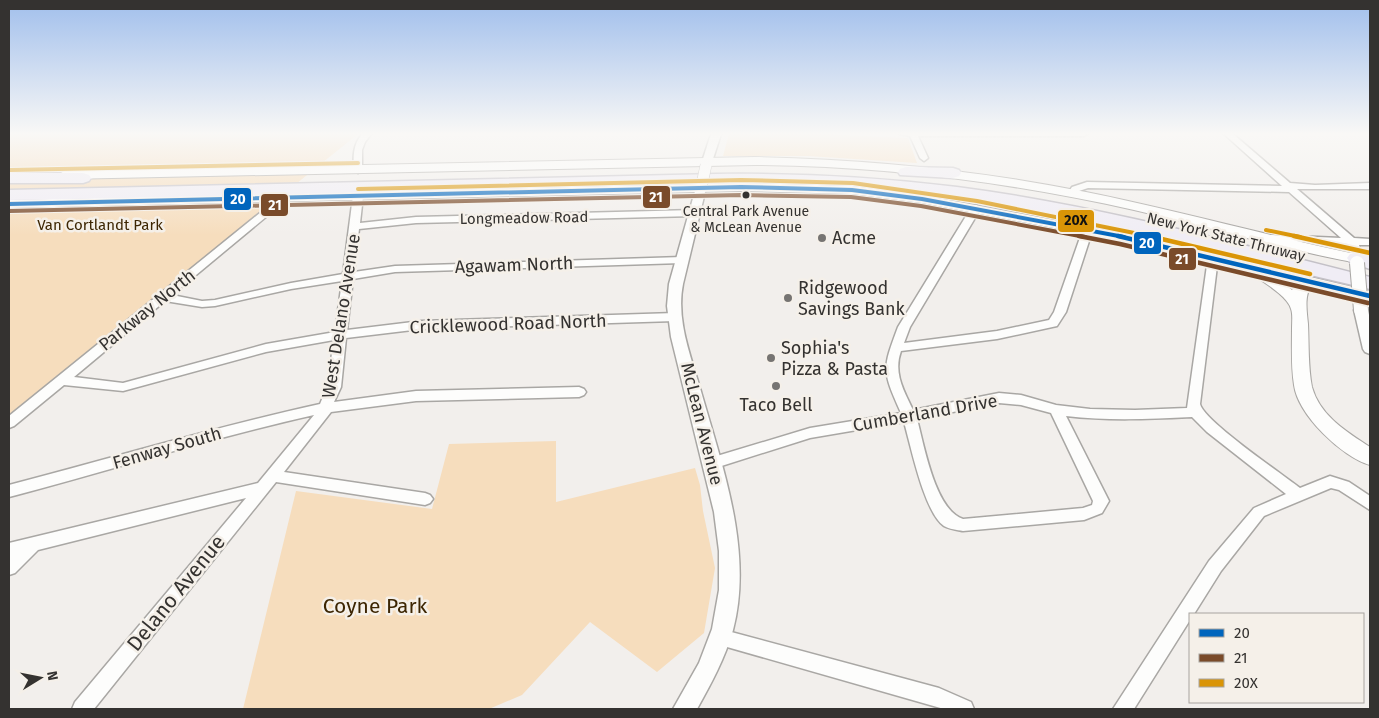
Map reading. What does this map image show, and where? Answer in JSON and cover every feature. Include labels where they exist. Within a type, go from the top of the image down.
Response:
[{"type":"highway","points":[[784,170],[860,168],[953,173]]},
{"type":"highway","name":"New York State Thruway","points":[[244,181],[784,170],[910,177],[1044,196],[1363,260]]},
{"type":"highway","points":[[9,178],[186,178],[244,181]]},
{"type":"highway","name":"New York State Thruway","points":[[9,196],[290,193],[746,178],[810,179],[895,185],[978,194],[1085,213],[1370,283]]},
{"type":"highway","points":[[9,186],[244,181]]},
{"type":"highway","points":[[895,185],[997,205],[1122,237]]},
{"type":"highway","points":[[9,196],[48,199],[216,199]]},
{"type":"main road","points":[[9,178],[482,168]]},
{"type":"main road","points":[[886,168],[953,173],[1073,193],[1363,260]]},
{"type":"main road","points":[[9,204],[216,199],[290,193],[358,196],[701,186],[772,186],[852,190],[922,198],[1087,232],[1122,237],[1370,296]]},
{"type":"main road","points":[[1252,267],[1283,289],[1299,307]]},
{"type":"main road","points":[[1308,280],[1300,290],[1299,307],[1303,386],[1309,402],[1323,422],[1337,435],[1370,457]]},
{"type":"street","name":"McLean Avenue","points":[[684,709],[706,674],[720,637],[728,606],[730,566],[721,502],[675,318],[674,298],[706,168]]},
{"type":"street","points":[[1266,168],[1329,222],[1363,260]]},
{"type":"street","points":[[1073,193],[1074,189],[1087,185],[1290,188],[1370,186]]},
{"type":"street","name":"Parkway North","points":[[9,423],[290,193]]},
{"type":"street","name":"West Delano Avenue","points":[[267,482],[324,414],[334,387],[358,196]]},
{"type":"street","points":[[976,208],[904,327],[895,348],[891,369],[895,385],[909,416],[928,482],[939,509],[950,521],[962,525],[1084,514],[1097,509],[1100,501],[1056,410]]},
{"type":"street","name":"Longmeadow Road","points":[[354,227],[416,220],[694,213]]},
{"type":"street","points":[[895,348],[997,335],[1053,323],[1060,312],[1087,232]]},
{"type":"street","points":[[1370,242],[1363,260],[1361,310],[1370,349]]},
{"type":"street","points":[[1213,258],[1193,404],[1195,412],[1212,428],[1298,495]]},
{"type":"street","name":"Agawam North","points":[[163,297],[206,304],[291,286],[396,269],[682,260]]},
{"type":"street","name":"Cricklewood Road North","points":[[61,380],[123,387],[266,348],[341,335],[421,326],[675,318]]},
{"type":"street","name":"Fenway South","points":[[9,491],[99,468],[251,424],[326,408],[416,396],[579,392]]},
{"type":"street","name":"Cumberland Drive","points":[[712,463],[810,433],[999,398],[1021,400],[1056,410],[1090,414],[1126,415],[1195,412]]},
{"type":"street","points":[[9,550],[267,482],[425,499]]},
{"type":"street","name":"Delano Avenue","points":[[82,709],[267,482]]},
{"type":"street","points":[[1123,709],[1215,566],[1259,512],[1323,484],[1337,483],[1370,504]]},
{"type":"street","points":[[9,568],[33,544]]},
{"type":"street","points":[[720,637],[939,696],[964,709]]},
{"type":"green space","name":"Van Cortlandt Park","points":[[9,168],[316,168],[9,415]]},
{"type":"green space","name":"Coyne Park","points":[[556,441],[556,502],[695,468],[700,485],[703,511],[715,568],[704,633],[657,672],[590,622],[522,695],[489,709],[243,709],[296,491],[432,509],[449,444]]},
{"type":"transit line","name":"20X","points":[[9,170],[133,168]]},
{"type":"transit line","name":"20X","points":[[358,189],[741,180],[853,183],[977,201],[1123,230],[1310,274]]},
{"type":"transit line","name":"20","points":[[9,204],[741,187],[852,190],[922,199],[1122,237],[1370,296]]},
{"type":"transit line","name":"21","points":[[9,211],[741,195],[851,197],[921,206],[1120,244],[1368,303]]},
{"type":"transit line","name":"20X","points":[[1266,230],[1370,253]]},
{"type":"place","name":"Central Park Avenue & McLean Avenue","points":[[746,195]]},
{"type":"place","name":"Acme","points":[[822,238]]},
{"type":"place","name":"Ridgewood Savings Bank","points":[[788,298]]},
{"type":"place","name":"Sophia's Pizza & Pasta","points":[[771,358]]},
{"type":"place","name":"Taco Bell","points":[[776,386]]}]
